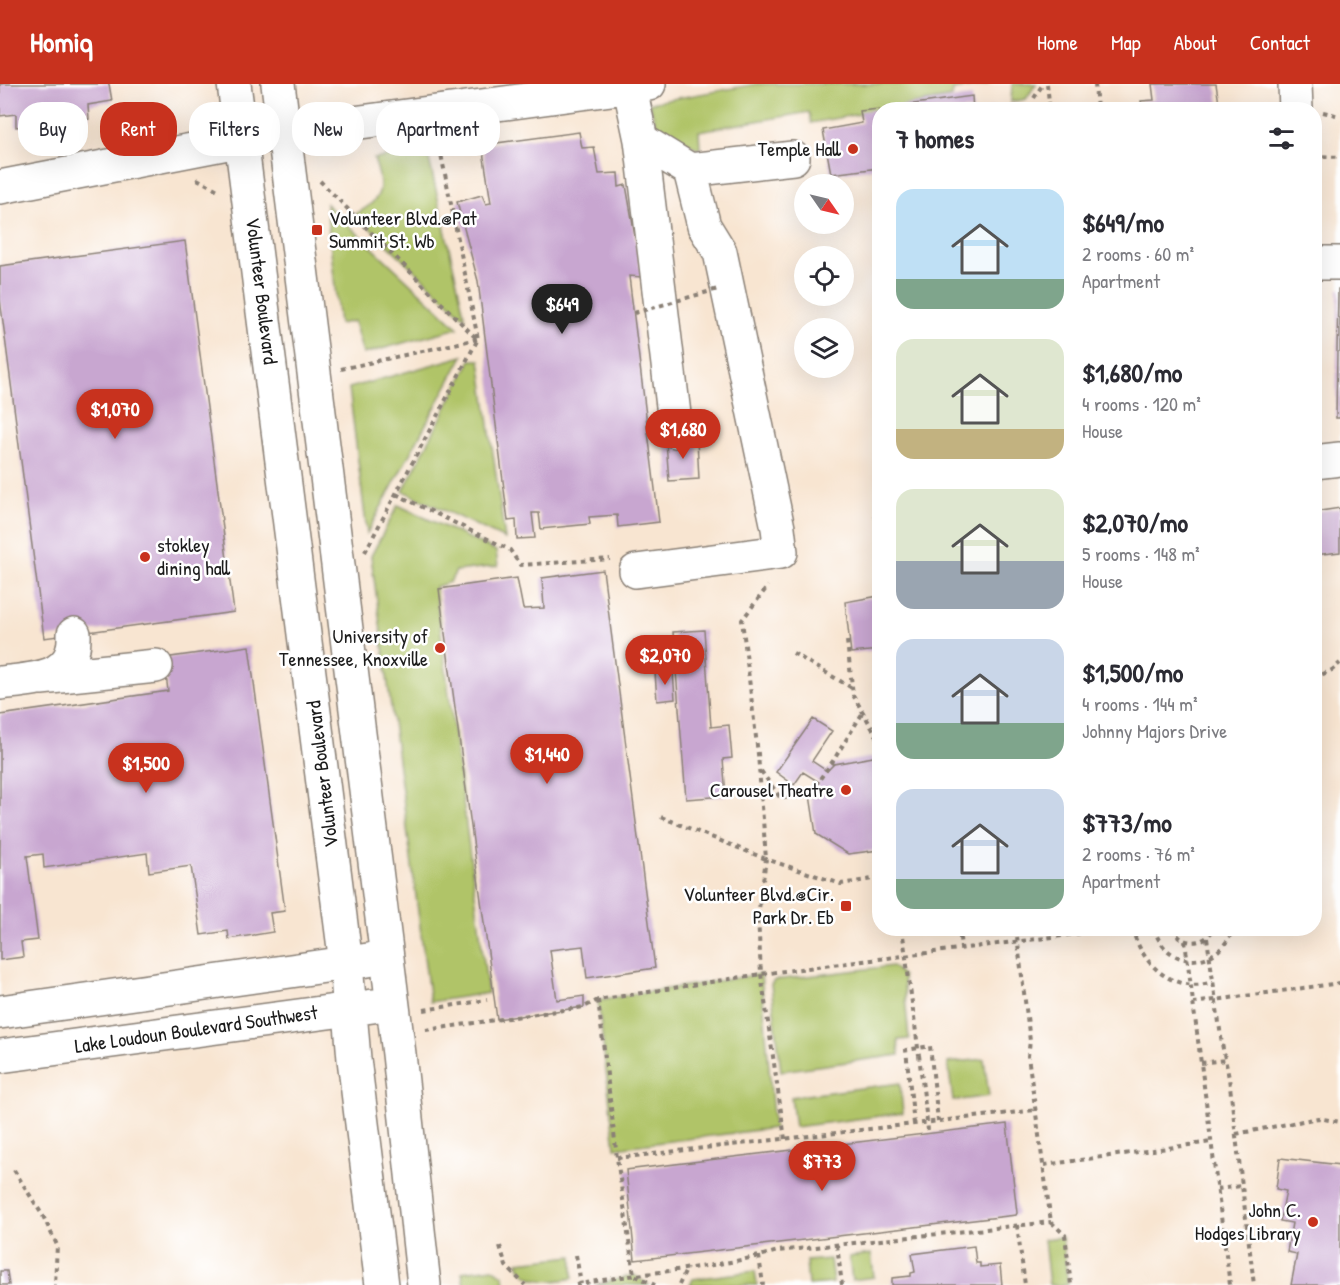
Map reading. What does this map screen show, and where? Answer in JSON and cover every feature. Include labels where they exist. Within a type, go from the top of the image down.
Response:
[{"type":"street","name":"Volunteer Boulevard","points":[[234,84],[237,102]]},
{"type":"street","points":[[278,84],[393,1003],[422,1271]]},
{"type":"street","points":[[1295,84],[1296,102]]},
{"type":"street","points":[[280,133],[639,86],[641,140],[676,431]]},
{"type":"street","points":[[641,140],[690,170],[793,158]]},
{"type":"street","points":[[0,187],[189,150]]},
{"type":"street","name":"Volunteer Boulevard","points":[[245,156],[346,964],[354,1059],[382,1285]]},
{"type":"street","points":[[636,571],[781,552],[778,528],[720,252],[704,226],[690,170]]},
{"type":"street","points":[[1322,263],[1340,263]]},
{"type":"street","points":[[1322,461],[1340,459]]},
{"type":"street","points":[[41,678],[57,672],[65,664],[75,644],[74,634]]},
{"type":"street","points":[[0,683],[156,666]]},
{"type":"street","points":[[0,1012],[387,957]]},
{"type":"street","name":"Lake Loudoun Boulevard Southwest","points":[[0,1056],[393,1003]]},
{"type":"street","points":[[377,1242],[385,1251],[422,1271]]},
{"type":"path","points":[[1034,98],[1045,84]]},
{"type":"path","points":[[1045,84],[1048,102]]},
{"type":"path","points":[[1095,84],[1096,102]]},
{"type":"path","points":[[1322,112],[1340,116]]},
{"type":"path","points":[[365,553],[478,339],[441,156]]},
{"type":"path","points":[[1322,156],[1340,157]]},
{"type":"path","points":[[320,181],[478,339]]},
{"type":"path","points":[[634,313],[718,289]]},
{"type":"path","points":[[341,369],[478,339]]},
{"type":"path","points":[[396,494],[510,550],[520,565],[623,559],[636,571]]},
{"type":"path","points":[[768,586],[742,620],[760,769],[766,859],[758,916],[761,974],[785,1139]]},
{"type":"path","points":[[847,641],[853,694],[872,729]]},
{"type":"path","points":[[793,653],[852,688]]},
{"type":"path","points":[[1322,674],[1340,663]]},
{"type":"path","points":[[760,769],[779,796],[783,798],[808,795],[833,761],[862,714]]},
{"type":"path","points":[[662,817],[766,859],[841,884],[872,879]]},
{"type":"path","points":[[903,936],[928,1130]]},
{"type":"path","points":[[960,936],[961,948]]},
{"type":"path","points":[[1017,936],[1030,1041],[1028,1056],[1051,1222],[1065,1235],[1071,1285]]},
{"type":"path","points":[[426,1030],[584,1007],[598,1000],[761,974],[1075,936]]},
{"type":"path","points":[[1134,936],[1136,945],[1145,960],[1158,972],[1174,980],[1191,984],[1213,981]]},
{"type":"path","points":[[1157,936],[1167,950],[1176,957],[1187,960],[1210,957],[1222,949],[1231,936]]},
{"type":"path","points":[[1178,936],[1194,943],[1207,938],[1236,1134],[1254,1285]]},
{"type":"path","points":[[1185,941],[1230,1285]]},
{"type":"path","points":[[1193,1003],[1340,982]]},
{"type":"path","points":[[424,1010],[487,1000]]},
{"type":"path","points":[[598,1000],[616,1158],[634,1275]]},
{"type":"path","points":[[914,1124],[906,1050],[930,1046],[938,1121]]},
{"type":"path","points":[[1201,1063],[1225,1060]]},
{"type":"path","points":[[616,1158],[1036,1110]]},
{"type":"path","points":[[1236,1134],[1318,1118],[1340,1122]]},
{"type":"path","points":[[1044,1165],[1210,1142]]},
{"type":"path","points":[[14,1170],[43,1216],[57,1245],[55,1285]]},
{"type":"path","points":[[1216,1190],[1242,1186]]},
{"type":"path","points":[[576,1255],[578,1285],[778,1251],[1051,1222]]},
{"type":"path","points":[[1017,1225],[1025,1285]]},
{"type":"path","points":[[837,1245],[842,1285]]},
{"type":"path","points":[[500,1246],[506,1266],[525,1285]]},
{"type":"path","points":[[759,1256],[763,1285]]},
{"type":"path","points":[[679,1285],[687,1268]]},
{"type":"path","points":[[634,1275],[655,1285]]},
{"type":"green space","points":[[757,84],[989,84],[953,90],[952,97],[925,102],[872,102],[872,112],[811,123],[809,112],[699,131],[700,148],[698,149],[656,124],[649,103]]},
{"type":"green space","points":[[1012,84],[1036,84],[1026,99],[1011,102]]},
{"type":"green space","points":[[392,156],[428,156],[465,318],[355,214],[372,203],[379,191],[379,177],[374,159]]},
{"type":"green space","points":[[326,204],[458,328],[363,354],[354,321],[339,324]]},
{"type":"green space","points":[[463,356],[367,533],[349,388]]},
{"type":"green space","points":[[471,360],[480,360],[505,539],[403,491]]},
{"type":"green space","points":[[398,505],[496,551],[498,566],[456,571],[450,582],[435,587],[488,993],[430,1002],[371,556]]},
{"type":"green space","points":[[892,966],[903,976],[909,1039],[898,1040],[899,1055],[781,1071],[771,984],[775,980]]},
{"type":"green space","points":[[761,974],[774,1128],[615,1148],[598,1000]]},
{"type":"green space","points":[[984,1059],[989,1096],[953,1101],[948,1063]]},
{"type":"green space","points":[[900,1083],[903,1113],[795,1127],[791,1097]]},
{"type":"green space","points":[[1062,1237],[1068,1285],[1049,1285],[1044,1239]]},
{"type":"green space","points":[[871,1254],[874,1277],[852,1280],[849,1257]]},
{"type":"green space","points":[[573,1256],[573,1278],[549,1281],[527,1275],[518,1262]]},
{"type":"green space","points":[[830,1259],[833,1283],[808,1285],[806,1261]]},
{"type":"green space","points":[[493,1268],[504,1276],[505,1285],[464,1285],[462,1272]]},
{"type":"green space","points":[[755,1271],[757,1285],[690,1285],[693,1279]]},
{"type":"green space","points":[[634,1275],[649,1285],[595,1285]]},
{"type":"building","points":[[0,84],[109,84],[112,101],[88,105],[88,102],[18,102],[18,127],[16,127],[16,114],[0,116]]},
{"type":"building","points":[[1152,84],[1216,84],[1219,102],[1141,102],[1154,100]]},
{"type":"building","points":[[972,96],[972,102],[928,102]]},
{"type":"building","name":"Temple Hall","points":[[872,110],[872,169],[831,174],[823,130],[862,123],[860,111]]},
{"type":"building","points":[[579,132],[582,148],[594,147],[599,174],[618,173],[619,187],[626,185],[642,277],[629,276],[659,522],[618,527],[617,515],[589,517],[590,524],[541,529],[539,513],[532,513],[535,538],[517,539],[516,520],[508,521],[478,281],[457,202],[482,195],[486,204],[491,203],[484,156],[500,156],[500,143]]},
{"type":"building","points":[[185,241],[234,612],[44,638],[0,299],[0,266]]},
{"type":"building","points":[[1338,289],[1340,289],[1340,418],[1336,418]]},
{"type":"building","points":[[697,440],[699,479],[669,481],[666,442]]},
{"type":"building","points":[[1340,508],[1340,552],[1322,554],[1322,511]]},
{"type":"building","points":[[603,570],[655,968],[587,978],[583,946],[550,950],[557,1000],[584,996],[584,1007],[497,1019],[439,589],[517,578],[523,609],[544,608],[542,578]]},
{"type":"building","points":[[872,597],[872,651],[851,653],[845,602]]},
{"type":"building","points":[[704,630],[711,727],[729,725],[732,758],[723,759],[726,796],[686,799],[673,632]]},
{"type":"building","points":[[249,646],[285,911],[270,913],[273,932],[229,939],[228,931],[201,935],[191,866],[149,872],[147,853],[44,868],[43,854],[27,856],[38,940],[21,942],[23,957],[0,960],[0,715],[168,691],[164,658]]},
{"type":"building","points":[[673,671],[675,699],[657,701],[655,672]]},
{"type":"building","name":"Carousel Theatre","points":[[813,719],[832,731],[812,761],[827,771],[834,764],[872,757],[872,851],[848,854],[816,834],[810,795],[819,782],[803,772],[794,785],[776,772]]},
{"type":"building","points":[[1007,1124],[1016,1215],[635,1260],[626,1170]]},
{"type":"building","name":"John C. Hodges Library","points":[[1280,1158],[1340,1165],[1340,1285],[1291,1285],[1297,1254],[1287,1252],[1292,1223],[1280,1221],[1286,1191],[1276,1189]]},
{"type":"building","points":[[974,1246],[976,1263],[980,1263],[980,1267],[1000,1265],[1002,1285],[892,1285],[892,1278],[911,1276],[911,1273],[915,1272],[912,1254]]},
{"type":"building","points":[[0,1271],[7,1271],[9,1285],[0,1285]]},
{"type":"place","name":"Temple Hall","points":[[853,149]]},
{"type":"place","name":"Volunteer Blvd.@Pat Summit St. Wb","points":[[317,230]]},
{"type":"place","name":"stokley dining hall","points":[[145,557]]},
{"type":"place","name":"University of Tennessee, Knoxville","points":[[440,648]]},
{"type":"place","name":"Carousel Theatre","points":[[846,790]]},
{"type":"place","name":"Volunteer Blvd.@Cir. Park Dr. Eb","points":[[846,906]]},
{"type":"place","name":"John C. Hodges Library","points":[[1313,1222]]}]
